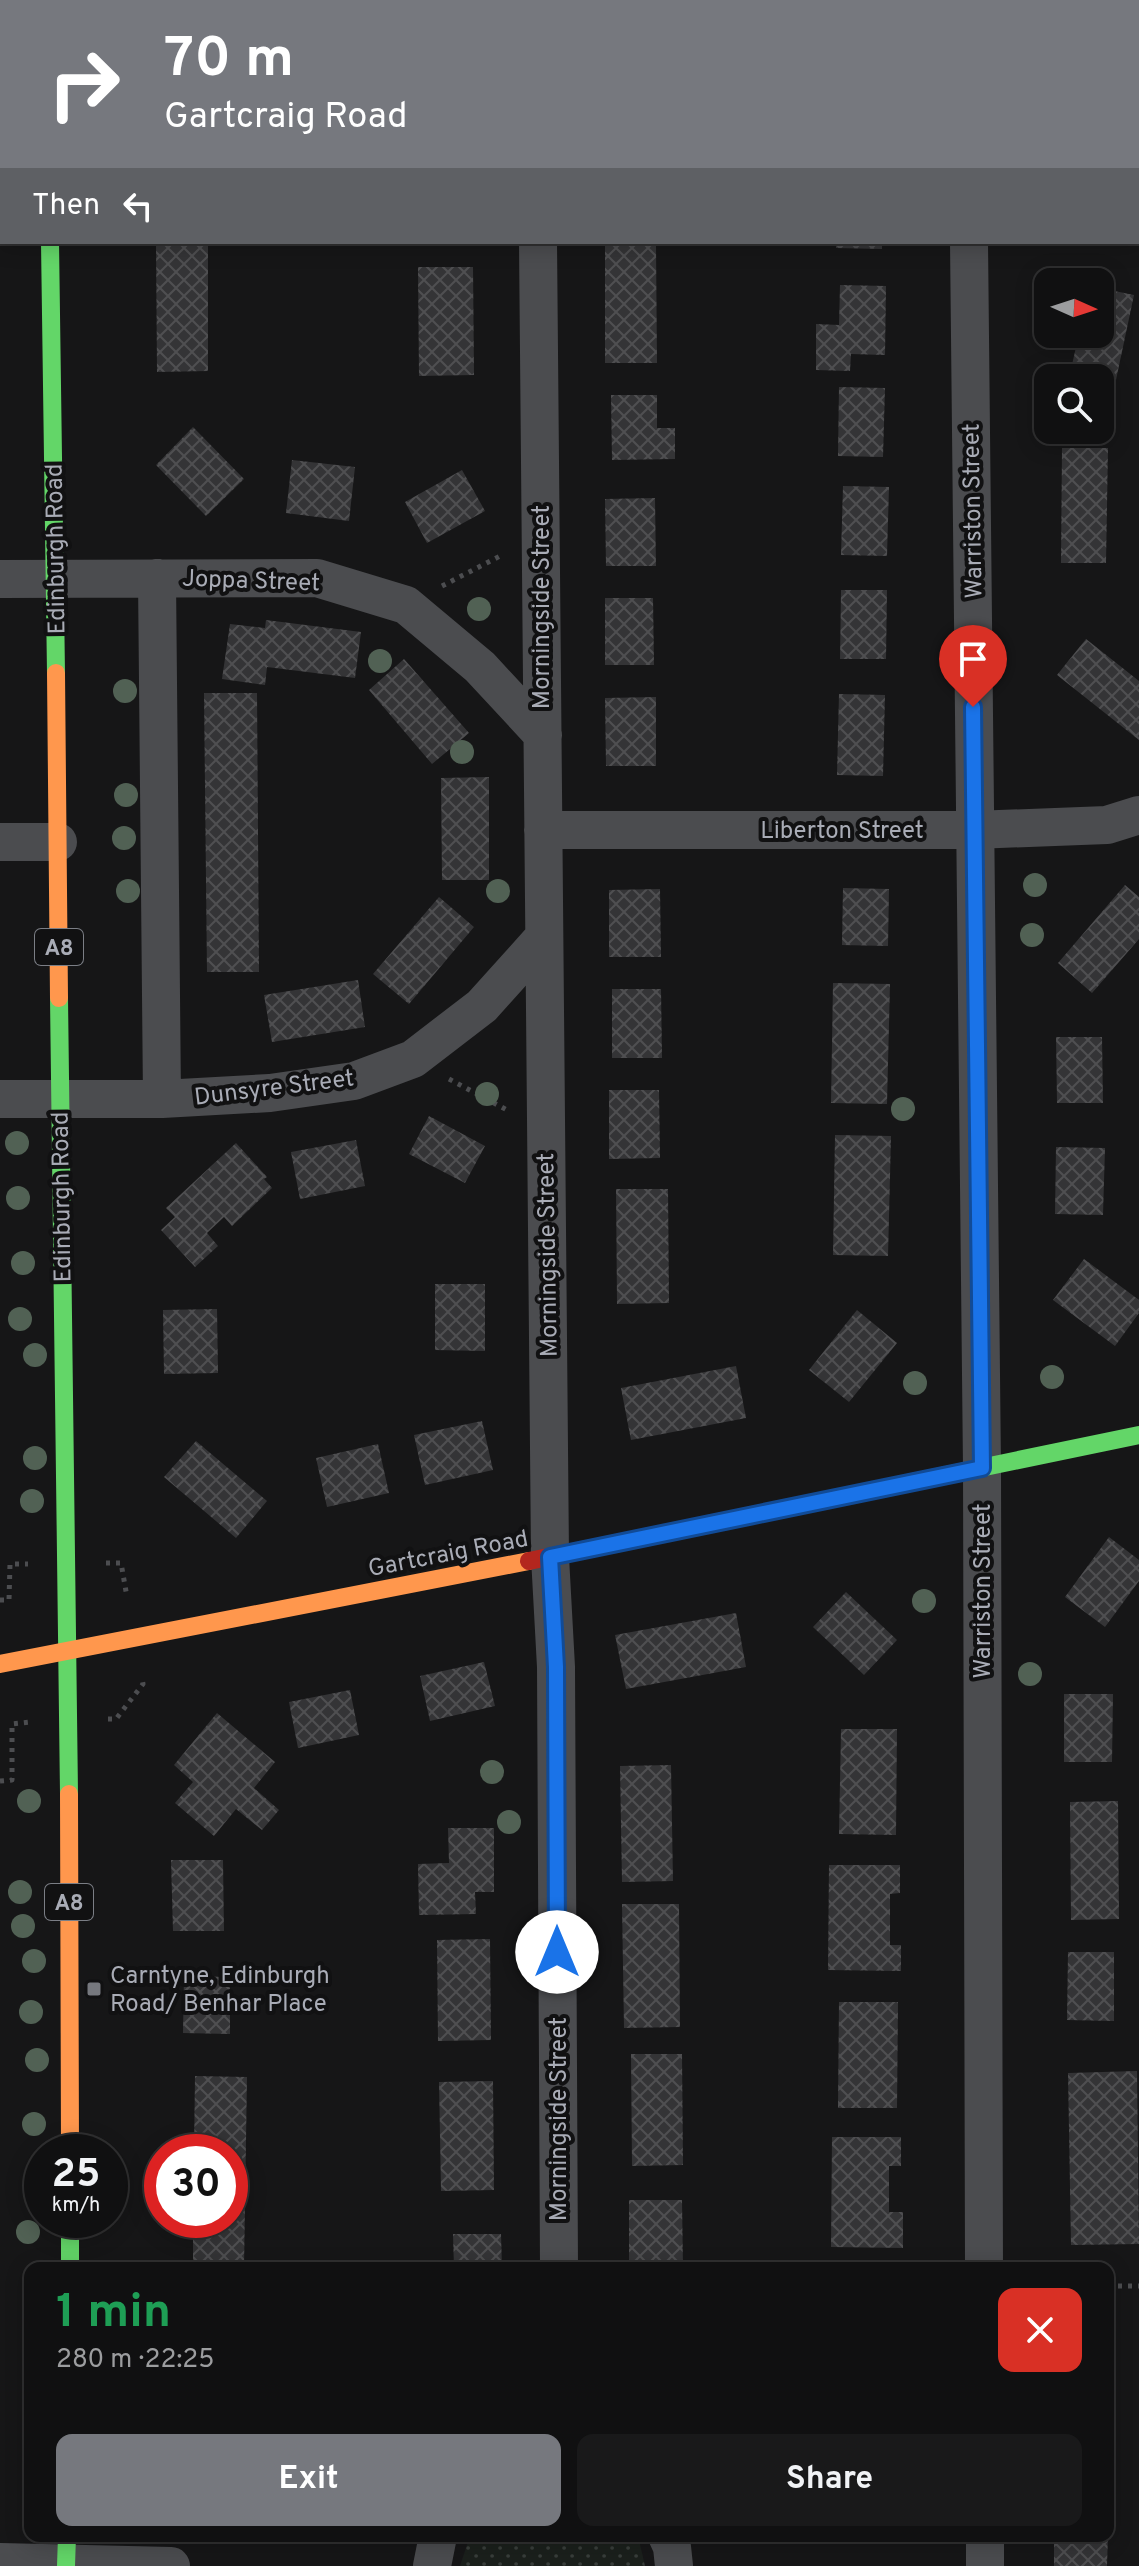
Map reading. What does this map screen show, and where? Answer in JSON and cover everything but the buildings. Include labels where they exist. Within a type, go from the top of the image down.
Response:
[{"type":"main road","name":"Edinburgh Road","points":[[50,244],[68,1652],[70,2134]]},
{"type":"main road","name":"Gartcraig Road","points":[[0,1664],[550,1557],[1139,1435]]},
{"type":"main road","points":[[70,2238],[70,2262]]},
{"type":"street","name":"Morningside Street","points":[[538,244],[550,1557],[556,1667],[559,2262]]},
{"type":"street","name":"Warriston Street","points":[[969,244],[982,1468],[984,2262]]},
{"type":"street","points":[[157,578],[162,1099]]},
{"type":"street","name":"Joppa Street","points":[[0,579],[317,578],[406,605],[480,667],[543,735]]},
{"type":"street","name":"Liberton Street","points":[[543,830],[974,830],[1107,825],[1139,815]]},
{"type":"street","points":[[0,842],[58,842]]},
{"type":"street","name":"Dunsyre Street","points":[[0,1099],[162,1099],[270,1093],[354,1081],[413,1059],[482,1006],[544,937]]},
{"type":"street","points":[[432,2566],[437,2542]]},
{"type":"street","points":[[670,2542],[674,2566]]},
{"type":"street","points":[[985,2542],[985,2566]]},
{"type":"street","points":[[0,2562],[66,2555],[171,2566]]},
{"type":"path","points":[[406,605],[541,535]]},
{"type":"path","points":[[413,1059],[546,1131]]},
{"type":"path","points":[[1114,2286],[1139,2286]]},
{"type":"shaded area","points":[[468,2542],[639,2542],[645,2566],[460,2566]]},
{"type":"traffic: fast","points":[[50,244],[56,673]]},
{"type":"traffic: fast","points":[[59,998],[69,1794]]},
{"type":"traffic: fast","points":[[797,1506],[1139,1435]]},
{"type":"traffic: fast","points":[[70,2238],[70,2262]]},
{"type":"traffic: fast","points":[[66,2566],[67,2542]]},
{"type":"traffic: slow","points":[[56,673],[59,998]]},
{"type":"traffic: slow","points":[[0,1664],[529,1561]]},
{"type":"traffic: slow","points":[[69,1794],[70,2134]]},
{"type":"traffic: jam","points":[[529,1561],[797,1506]]},
{"type":"place","name":"Carntyne, Edinburgh Road/ Benhar Place","points":[[94,1989]]},
{"type":"route","points":[[557,1952],[556,1667],[550,1557],[982,1468],[973,707]]}]
